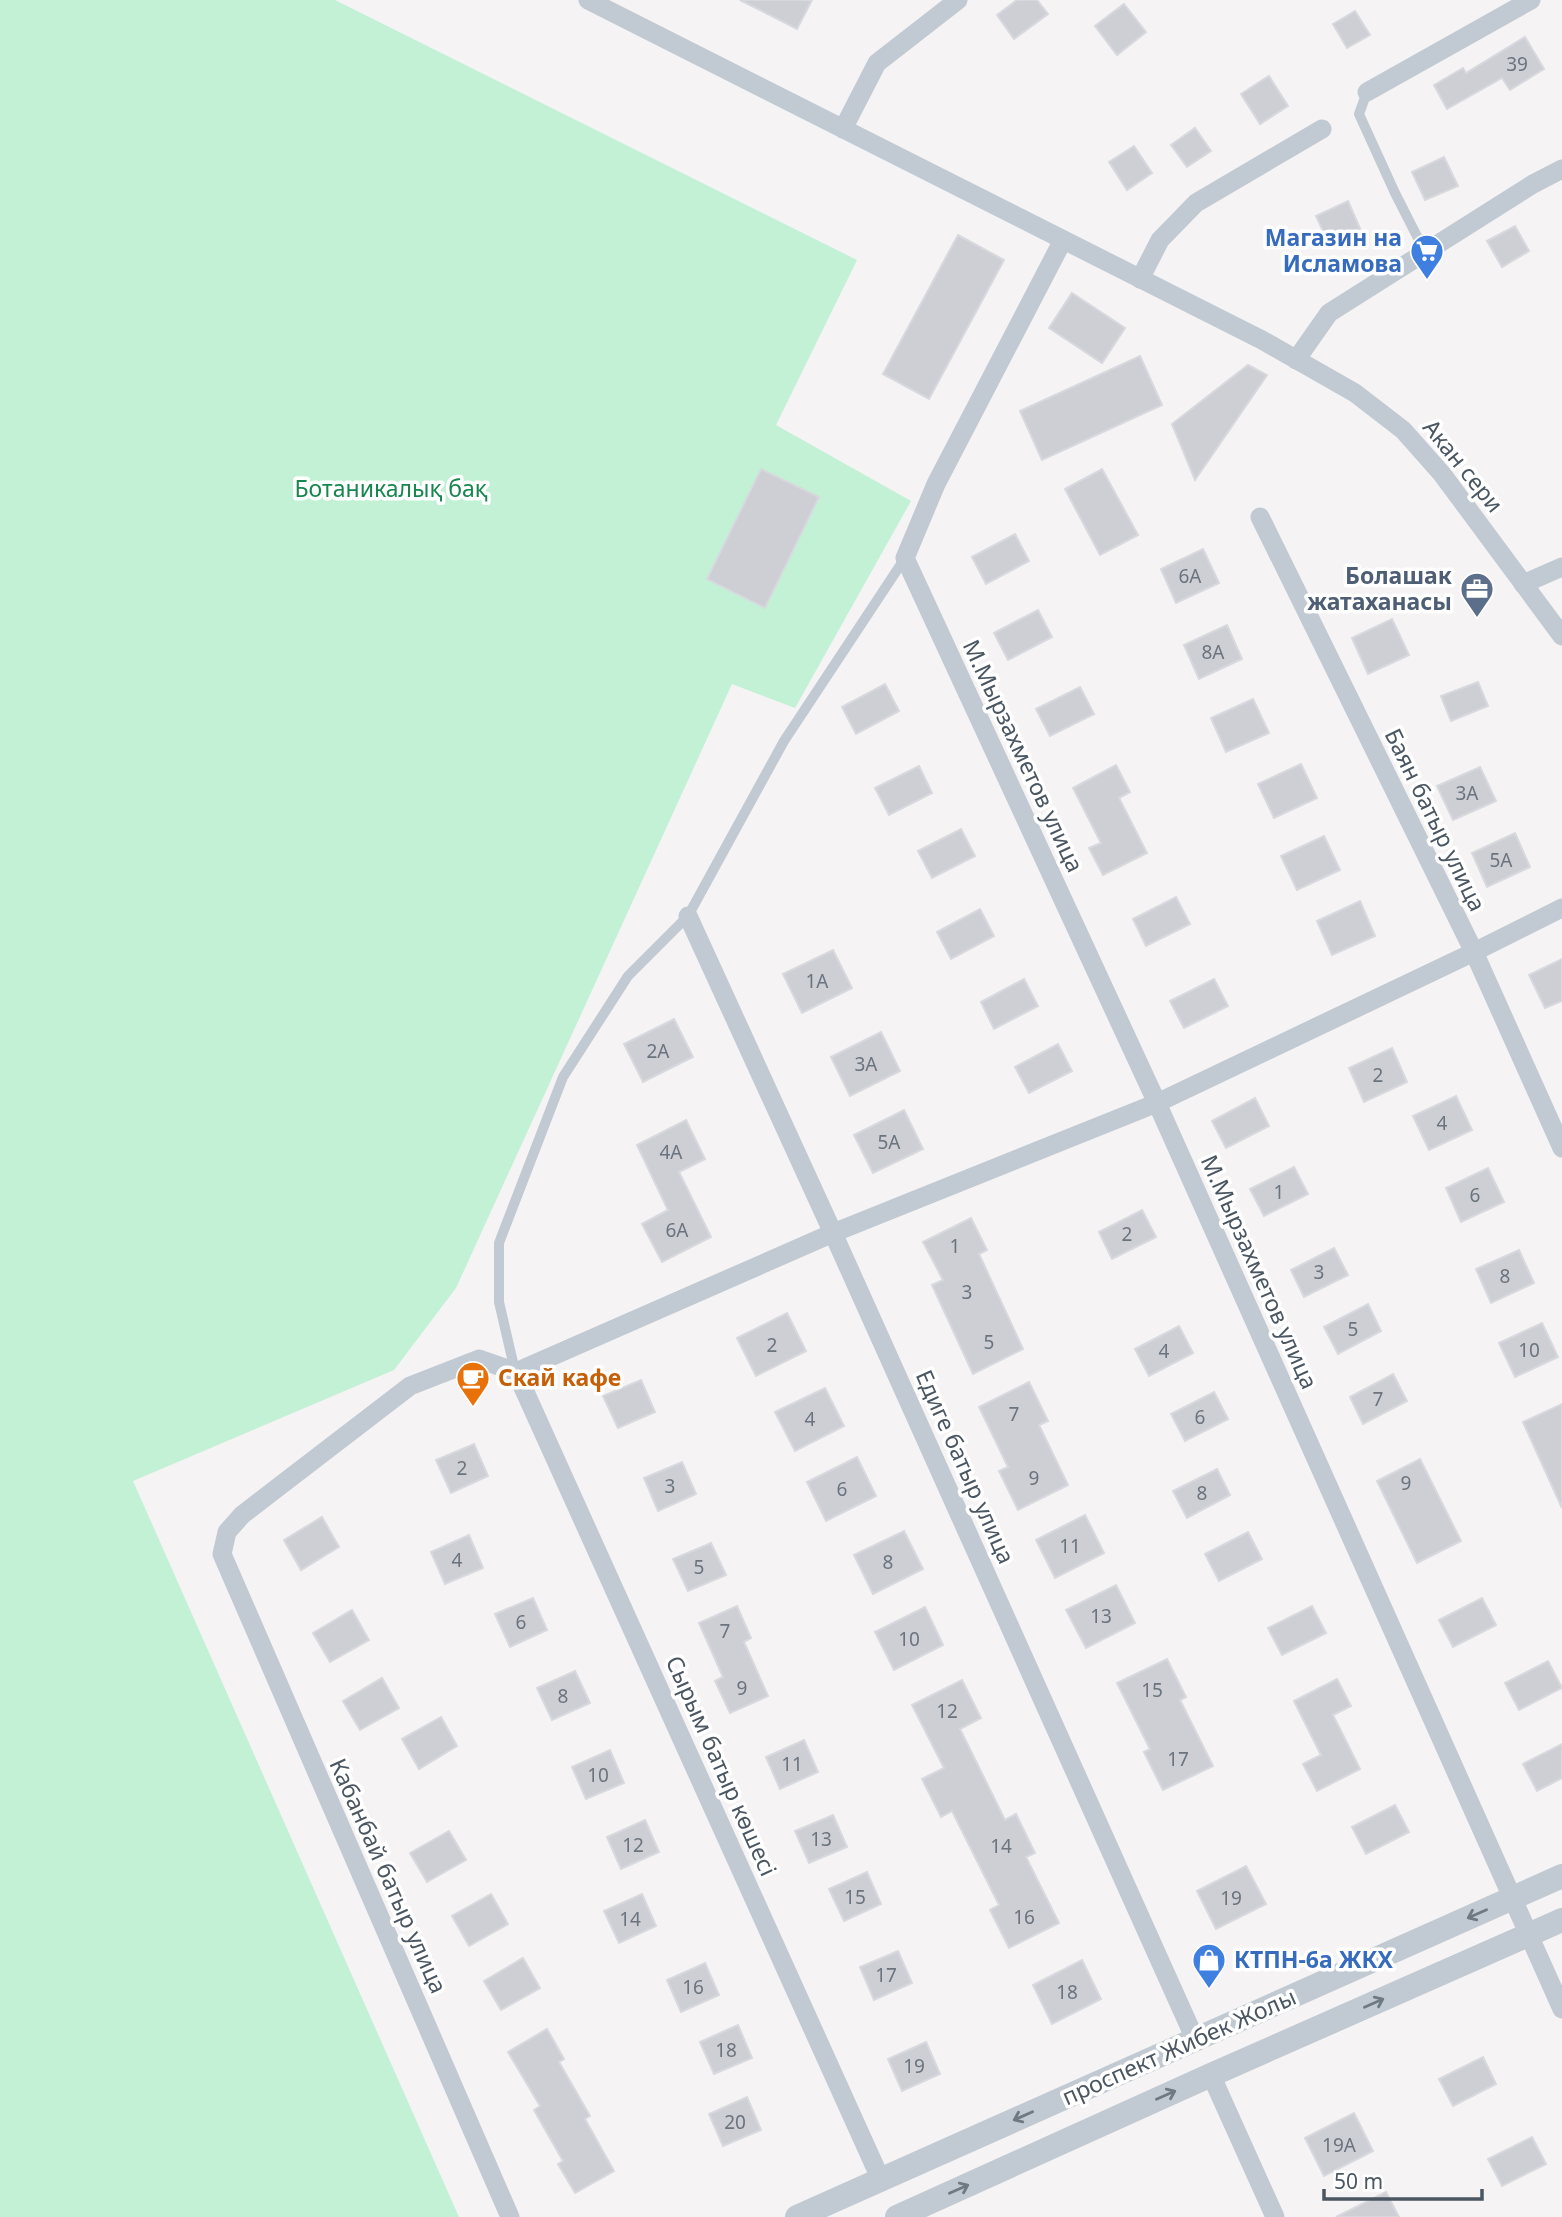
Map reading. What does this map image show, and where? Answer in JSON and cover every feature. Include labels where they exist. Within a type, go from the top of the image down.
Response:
[{"type":"street","name":"Акан сери","points":[[588,0],[1140,279],[1355,393],[1403,430],[1442,474],[1562,636]]},
{"type":"street","points":[[843,129],[877,63],[958,0]]},
{"type":"street","points":[[1367,92],[1531,0]]},
{"type":"street","points":[[1140,279],[1160,240],[1196,203],[1322,129]]},
{"type":"street","points":[[1296,360],[1329,313],[1533,184],[1562,169]]},
{"type":"street","points":[[905,558],[936,484],[1063,240]]},
{"type":"street","name":"Баян батыр улица","points":[[1260,517],[1315,634],[1474,952],[1562,1148]]},
{"type":"street","name":"М.Мырзахметов улица","points":[[905,558],[1157,1103],[1562,2009]]},
{"type":"street","points":[[1523,584],[1562,567]]},
{"type":"street","points":[[516,1372],[833,1233],[1157,1103],[1562,908]]},
{"type":"street","name":"Едиге батыр улица","points":[[688,916],[1195,2039]]},
{"type":"street","name":"Кабанбай батыр улица","points":[[510,2217],[222,1554],[227,1532],[242,1515],[410,1386],[479,1359],[516,1372]]},
{"type":"street","name":"Сырым батыр көшесі","points":[[516,1372],[881,2180]]},
{"type":"street","name":"проспект Жибек Жолы","points":[[797,2217],[1562,1876]]},
{"type":"street","name":"проспект Жибек Жолы","points":[[898,2217],[1562,1920]]},
{"type":"street","points":[[1211,2075],[1275,2217]]},
{"type":"lane","points":[[1367,92],[1359,114],[1425,252]]},
{"type":"lane","points":[[516,1372],[499,1302],[499,1244],[564,1077],[628,976],[688,916],[784,741],[905,558]]},
{"type":"green space","name":"Ботаникалық бақ","points":[[0,0],[335,0],[857,260],[776,425],[911,501],[795,708],[732,684],[456,1288],[394,1370],[133,1481],[459,2217],[0,2217]]},
{"type":"building","points":[[740,0],[812,0],[797,29]]},
{"type":"building","points":[[1017,0],[1037,0],[1048,14],[1014,39],[997,15]]},
{"type":"building","points":[[1124,4],[1146,32],[1117,55],[1095,26]]},
{"type":"building","points":[[1355,11],[1370,35],[1347,48],[1333,24]]},
{"type":"building","points":[[1525,37],[1544,69],[1510,90],[1502,78],[1447,109],[1434,85],[1463,68],[1466,73]]},
{"type":"building","points":[[1269,76],[1288,106],[1260,124],[1241,94]]},
{"type":"building","points":[[1195,128],[1211,151],[1187,167],[1171,145]]},
{"type":"building","points":[[1134,146],[1152,173],[1127,190],[1109,162]]},
{"type":"building","points":[[1444,157],[1458,186],[1425,200],[1412,172]]},
{"type":"building","points":[[1348,201],[1362,233],[1331,248],[1316,216]]},
{"type":"building","points":[[1515,226],[1529,251],[1502,267],[1487,241]]},
{"type":"building","points":[[958,235],[1004,260],[929,399],[883,374]]},
{"type":"building","points":[[1072,293],[1125,328],[1102,363],[1049,328]]},
{"type":"building","points":[[1140,356],[1162,405],[1042,460],[1020,411]]},
{"type":"building","points":[[1248,365],[1267,375],[1195,480],[1172,424]]},
{"type":"building","points":[[761,469],[819,497],[765,608],[707,579]]},
{"type":"building","points":[[1102,469],[1138,535],[1100,555],[1065,489]]},
{"type":"building","points":[[1015,534],[1029,561],[986,584],[972,557]]},
{"type":"building","points":[[1203,549],[1219,583],[1176,603],[1161,569]]},
{"type":"building","points":[[1038,610],[1052,637],[1008,660],[994,633]]},
{"type":"building","points":[[1392,619],[1409,655],[1368,674],[1352,638]]},
{"type":"building","points":[[1227,625],[1242,659],[1199,679],[1184,645]]},
{"type":"building","points":[[1478,682],[1488,706],[1451,721],[1441,696]]},
{"type":"building","points":[[885,684],[899,711],[856,734],[842,707]]},
{"type":"building","points":[[1080,687],[1094,714],[1050,736],[1036,709]]},
{"type":"building","points":[[1253,699],[1269,733],[1226,752],[1211,718]]},
{"type":"building","points":[[1301,764],[1317,798],[1274,818],[1258,784]]},
{"type":"building","points":[[1116,765],[1130,792],[1119,798],[1147,853],[1103,875],[1089,848],[1101,843],[1073,788]]},
{"type":"building","points":[[919,766],[932,793],[889,815],[875,788]]},
{"type":"building","points":[[1480,767],[1496,801],[1453,820],[1437,786]]},
{"type":"building","points":[[961,829],[975,856],[932,878],[918,851]]},
{"type":"building","points":[[1515,833],[1530,867],[1487,887],[1472,853]]},
{"type":"building","points":[[1324,836],[1340,870],[1297,890],[1281,856]]},
{"type":"building","points":[[1176,897],[1190,924],[1146,946],[1133,919]]},
{"type":"building","points":[[1360,901],[1375,936],[1332,955],[1317,921]]},
{"type":"building","points":[[980,909],[994,936],[951,959],[937,932]]},
{"type":"building","points":[[833,950],[852,988],[802,1013],[783,974]]},
{"type":"building","points":[[1562,959],[1562,1001],[1545,1008],[1529,975]]},
{"type":"building","points":[[1024,979],[1038,1006],[994,1029],[981,1002]]},
{"type":"building","points":[[1214,979],[1228,1006],[1184,1028],[1170,1001]]},
{"type":"building","points":[[674,1019],[693,1057],[643,1082],[624,1044]]},
{"type":"building","points":[[881,1032],[900,1071],[850,1096],[831,1057]]},
{"type":"building","points":[[1058,1044],[1072,1071],[1029,1093],[1015,1067]]},
{"type":"building","points":[[1392,1048],[1407,1082],[1364,1102],[1349,1068]]},
{"type":"building","points":[[1456,1096],[1472,1130],[1429,1150],[1413,1116]]},
{"type":"building","points":[[1255,1098],[1269,1126],[1226,1148],[1212,1121]]},
{"type":"building","points":[[904,1110],[923,1149],[873,1173],[854,1135]]},
{"type":"building","points":[[686,1120],[705,1159],[679,1172],[711,1237],[662,1262],[642,1224],[668,1210],[637,1145]]},
{"type":"building","points":[[1294,1167],[1308,1194],[1264,1216],[1250,1189]]},
{"type":"building","points":[[1488,1168],[1504,1202],[1461,1222],[1446,1188]]},
{"type":"building","points":[[1142,1210],[1156,1237],[1112,1259],[1099,1232]]},
{"type":"building","points":[[971,1218],[987,1250],[979,1254],[1023,1349],[973,1374],[932,1285],[943,1280],[923,1242]]},
{"type":"building","points":[[1334,1248],[1348,1275],[1304,1297],[1291,1270]]},
{"type":"building","points":[[1519,1250],[1534,1283],[1491,1303],[1476,1269]]},
{"type":"building","points":[[1368,1304],[1381,1331],[1338,1354],[1324,1327]]},
{"type":"building","points":[[787,1313],[806,1351],[756,1376],[737,1338]]},
{"type":"building","points":[[1542,1323],[1558,1357],[1515,1377],[1499,1343]]},
{"type":"building","points":[[1179,1326],[1193,1353],[1149,1376],[1135,1349]]},
{"type":"building","points":[[1393,1374],[1407,1401],[1363,1424],[1350,1397]]},
{"type":"building","points":[[641,1380],[655,1412],[618,1428],[603,1396]]},
{"type":"building","points":[[1029,1382],[1048,1421],[1039,1425],[1068,1485],[1018,1510],[999,1471],[1008,1467],[979,1407]]},
{"type":"building","points":[[825,1388],[844,1426],[795,1451],[775,1412]]},
{"type":"building","points":[[1214,1392],[1228,1419],[1185,1441],[1171,1414]]},
{"type":"building","points":[[1562,1404],[1562,1508],[1523,1422]]},
{"type":"building","points":[[474,1444],[488,1476],[451,1493],[436,1460]]},
{"type":"building","points":[[857,1457],[876,1496],[826,1521],[807,1482]]},
{"type":"building","points":[[1420,1459],[1461,1541],[1417,1563],[1377,1481]]},
{"type":"building","points":[[682,1462],[696,1494],[658,1511],[644,1478]]},
{"type":"building","points":[[1217,1469],[1230,1495],[1187,1518],[1173,1491]]},
{"type":"building","points":[[1085,1515],[1104,1553],[1055,1578],[1036,1540]]},
{"type":"building","points":[[322,1517],[339,1547],[301,1570],[284,1540]]},
{"type":"building","points":[[904,1531],[923,1569],[873,1594],[854,1555]]},
{"type":"building","points":[[1248,1532],[1262,1559],[1219,1581],[1205,1554]]},
{"type":"building","points":[[469,1535],[483,1568],[445,1584],[431,1552]]},
{"type":"building","points":[[711,1543],[726,1575],[688,1591],[673,1559]]},
{"type":"building","points":[[1116,1585],[1135,1623],[1086,1648],[1066,1610]]},
{"type":"building","points":[[533,1598],[547,1630],[510,1647],[495,1614]]},
{"type":"building","points":[[1482,1598],[1496,1625],[1453,1647],[1439,1620]]},
{"type":"building","points":[[737,1606],[751,1638],[744,1642],[768,1696],[730,1713],[715,1681],[723,1677],[699,1623]]},
{"type":"building","points":[[1312,1606],[1326,1633],[1282,1655],[1268,1628]]},
{"type":"building","points":[[925,1607],[943,1645],[894,1670],[875,1632]]},
{"type":"building","points":[[352,1610],[369,1640],[330,1662],[313,1633]]},
{"type":"building","points":[[1167,1659],[1186,1697],[1180,1700],[1213,1766],[1163,1790],[1144,1752],[1150,1749],[1117,1683]]},
{"type":"building","points":[[1548,1661],[1562,1688],[1519,1710],[1505,1683]]},
{"type":"building","points":[[575,1671],[590,1703],[552,1720],[537,1688]]},
{"type":"building","points":[[382,1678],[399,1708],[360,1730],[343,1701]]},
{"type":"building","points":[[1337,1679],[1351,1706],[1333,1715],[1360,1769],[1317,1791],[1303,1764],[1321,1755],[1294,1701]]},
{"type":"building","points":[[962,1680],[981,1718],[960,1729],[1005,1820],[1016,1814],[1035,1853],[1026,1857],[1059,1923],[1009,1948],[990,1910],[999,1905],[952,1811],[941,1817],[922,1779],[944,1768],[912,1705]]},
{"type":"building","points":[[441,1717],[457,1746],[419,1769],[402,1739]]},
{"type":"building","points":[[804,1740],[818,1772],[780,1789],[766,1757]]},
{"type":"building","points":[[1562,1744],[1562,1778],[1537,1791],[1523,1764]]},
{"type":"building","points":[[610,1750],[624,1783],[586,1799],[572,1767]]},
{"type":"building","points":[[1395,1805],[1409,1832],[1366,1854],[1352,1827]]},
{"type":"building","points":[[833,1815],[847,1847],[809,1863],[795,1831]]},
{"type":"building","points":[[645,1820],[659,1852],[621,1869],[607,1837]]},
{"type":"building","points":[[449,1831],[466,1860],[427,1882],[410,1853]]},
{"type":"building","points":[[1246,1866],[1266,1904],[1216,1929],[1197,1891]]},
{"type":"building","points":[[867,1872],[881,1904],[844,1921],[829,1889]]},
{"type":"building","points":[[491,1894],[508,1924],[469,1946],[452,1916]]},
{"type":"building","points":[[642,1894],[656,1926],[619,1943],[604,1911]]},
{"type":"building","points":[[898,1951],[912,1983],[874,2000],[860,1967]]},
{"type":"building","points":[[523,1958],[540,1988],[501,2010],[484,1981]]},
{"type":"building","points":[[1082,1960],[1101,1999],[1052,2024],[1033,1985]]},
{"type":"building","points":[[705,1963],[719,1995],[681,2012],[667,1980]]},
{"type":"building","points":[[738,2025],[752,2058],[714,2074],[700,2042]]},
{"type":"building","points":[[547,2029],[564,2059],[559,2062],[590,2116],[585,2119],[614,2171],[575,2193],[558,2164],[563,2161],[534,2110],[540,2106],[508,2052]]},
{"type":"building","points":[[926,2042],[940,2074],[902,2091],[888,2059]]},
{"type":"building","points":[[1483,2057],[1496,2084],[1453,2106],[1439,2079]]},
{"type":"building","points":[[747,2097],[761,2130],[723,2146],[709,2114]]},
{"type":"building","points":[[1354,2113],[1373,2151],[1324,2176],[1305,2138]]},
{"type":"building","points":[[1532,2137],[1546,2164],[1502,2186],[1488,2159]]},
{"type":"building","points":[[1386,2192],[1399,2217],[1336,2217]]},
{"type":"place","name":"Магазин на Исламова","points":[[1427,281]]},
{"type":"place","name":"Болашак жатаханасы","points":[[1477,619]]},
{"type":"place","name":"Скай кафе","points":[[473,1408]]},
{"type":"place","name":"КТПН-6а ЖКХ","points":[[1209,1990]]}]
